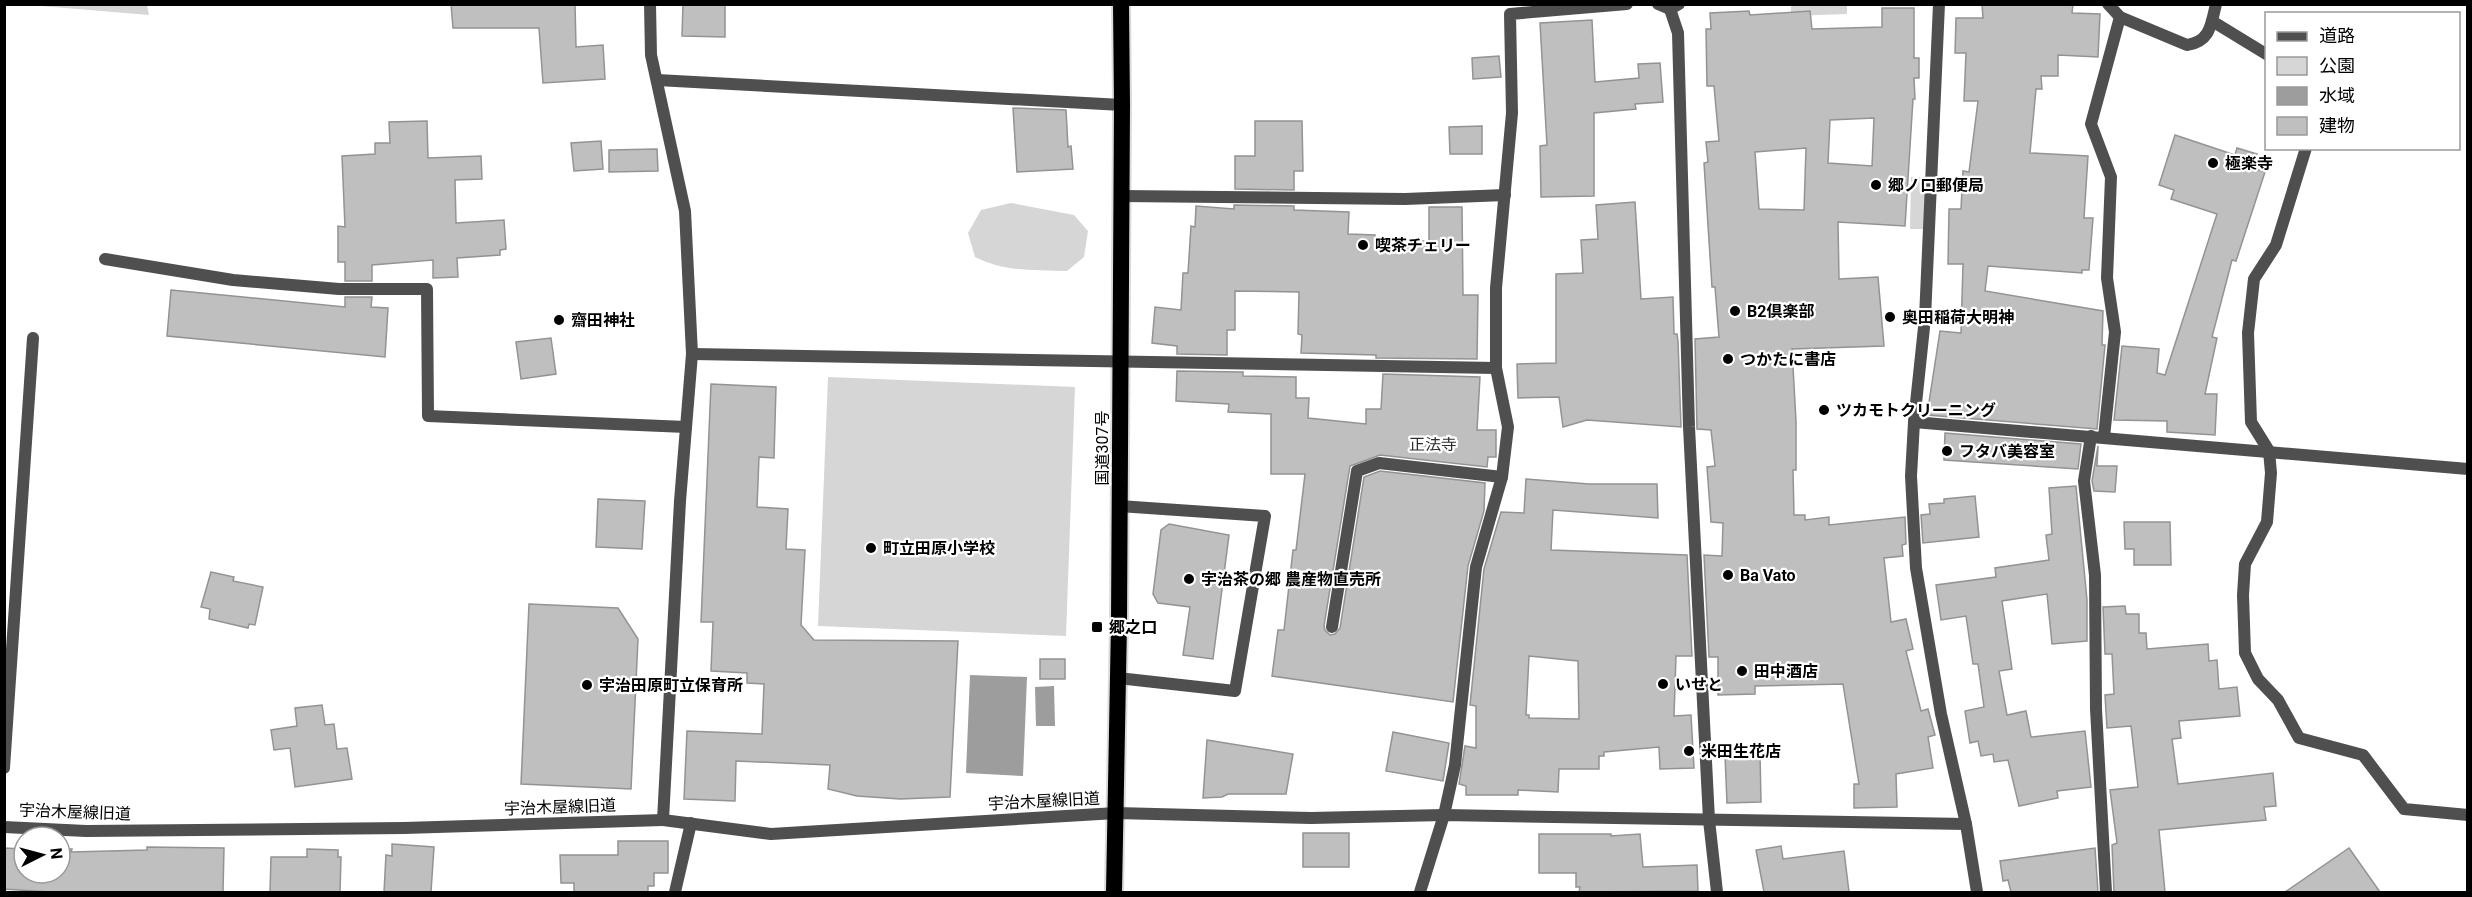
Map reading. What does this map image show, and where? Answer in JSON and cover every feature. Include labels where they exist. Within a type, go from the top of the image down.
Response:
[{"type":"highway","name":"国道307号","points":[[1114,892],[1118,678],[1121,4]]},
{"type":"street","points":[[650,4],[651,55],[685,210],[692,354],[679,512],[663,820]]},
{"type":"street","points":[[1419,892],[1444,815],[1455,765],[1476,567],[1503,477],[1508,427],[1496,368],[1496,288],[1512,113],[1510,14],[1627,4]]},
{"type":"street","points":[[1939,4],[1925,318],[1914,422],[1911,477],[1916,568],[1941,714],[1966,824],[1977,892]]},
{"type":"street","points":[[2108,4],[2120,17],[2187,45],[2197,44],[2205,39],[2216,4]]},
{"type":"street","points":[[1669,6],[1678,33],[1689,416],[1709,820],[1717,892]]},
{"type":"street","points":[[2106,892],[2096,709],[2095,574],[2084,481],[2098,437],[2115,332],[2107,278],[2111,177],[2091,124],[2120,17]]},
{"type":"street","points":[[2212,21],[2265,53]]},
{"type":"street","points":[[657,80],[1122,105]]},
{"type":"street","points":[[2305,150],[2276,245],[2254,279],[2248,333],[2251,422],[2269,451],[2271,473],[2266,522],[2245,564],[2243,595],[2245,653],[2258,679],[2278,700],[2299,738],[2363,755],[2404,809],[2468,815]]},
{"type":"street","points":[[1121,196],[1405,199],[1505,195]]},
{"type":"street","points":[[105,259],[233,280],[339,289],[427,289],[428,416],[686,427]]},
{"type":"street","points":[[4,768],[33,338]]},
{"type":"street","points":[[692,354],[1496,368]]},
{"type":"street","points":[[1914,422],[2468,469]]},
{"type":"street","points":[[1332,627],[1357,471],[1379,463],[1503,477]]},
{"type":"street","points":[[1118,678],[1235,691],[1265,516],[1119,506]]},
{"type":"street","name":"宇治木屋線旧道","points":[[4,827],[86,831],[404,828],[663,820],[771,834],[1116,813],[1311,818],[1444,815],[1966,824]]},
{"type":"street","points":[[675,892],[691,823]]},
{"type":"green space","points":[[147,5],[149,15],[42,6]]},
{"type":"green space","points":[[1791,5],[1847,5],[1847,14],[1791,16]]},
{"type":"green space","points":[[1911,177],[1931,177],[1929,229],[1910,229]]},
{"type":"green space","points":[[1011,203],[1074,215],[1088,231],[1084,257],[1067,271],[1009,268],[975,257],[968,233],[981,210]]},
{"type":"green space","points":[[828,377],[1075,387],[1066,636],[818,626]]},
{"type":"water","points":[[970,675],[1027,677],[1023,776],[966,773]]},
{"type":"water","points":[[1054,686],[1055,726],[1036,726],[1035,687]]},
{"type":"building","points":[[451,4],[575,4],[576,47],[603,45],[605,79],[543,83],[539,28],[453,28]]},
{"type":"building","points":[[683,4],[725,4],[725,37],[682,36]]},
{"type":"building","points":[[1982,4],[2073,4],[2072,13],[2100,14],[2098,57],[2058,55],[2058,76],[2041,76],[2042,89],[2036,89],[2030,153],[2088,156],[2084,218],[2093,218],[2089,270],[2082,270],[2082,273],[1988,266],[1985,291],[2103,311],[2102,345],[2105,345],[2097,429],[1927,415],[1940,331],[1961,333],[1963,264],[1948,264],[1949,209],[1961,209],[1963,171],[1969,172],[1978,101],[1964,101],[1966,53],[1955,53],[1956,18],[1983,18]]},
{"type":"building","points":[[1882,8],[1914,8],[1914,58],[1919,58],[1919,78],[1914,78],[1915,99],[1913,99],[1905,226],[1838,222],[1839,279],[1878,277],[1884,346],[1792,349],[1796,421],[1796,470],[1793,470],[1794,515],[1805,515],[1805,520],[1829,517],[1829,525],[1905,517],[1906,544],[1902,545],[1903,556],[1884,558],[1891,622],[1906,619],[1913,649],[1906,651],[1921,711],[1928,709],[1935,735],[1928,737],[1933,768],[1896,774],[1897,807],[1854,808],[1854,784],[1859,784],[1843,684],[1755,686],[1755,694],[1718,695],[1718,657],[1709,657],[1704,555],[1722,556],[1723,523],[1711,522],[1707,467],[1715,466],[1711,430],[1697,429],[1695,339],[1719,337],[1715,287],[1712,287],[1704,163],[1708,162],[1706,142],[1719,141],[1714,86],[1707,86],[1706,29],[1711,29],[1710,13],[1749,11],[1750,15],[1810,11],[1812,29],[1882,27]],"holes":[[[1874,118],[1872,166],[1828,163],[1830,120]],[[1806,148],[1804,210],[1759,209],[1755,152]]]},
{"type":"building","points":[[1592,20],[1595,82],[1639,78],[1638,64],[1660,63],[1663,102],[1635,104],[1636,109],[1594,113],[1594,196],[1541,197],[1540,146],[1547,145],[1540,23]]},
{"type":"building","points":[[1499,56],[1501,77],[1473,79],[1472,58]]},
{"type":"building","points":[[1013,108],[1066,110],[1068,147],[1071,146],[1073,169],[1017,172]]},
{"type":"building","points":[[427,121],[428,158],[481,156],[482,179],[455,180],[456,223],[504,220],[506,249],[500,250],[500,255],[457,258],[458,277],[433,278],[433,260],[372,265],[372,281],[345,281],[345,262],[338,262],[338,226],[345,227],[342,156],[375,154],[375,143],[390,143],[389,122]]},
{"type":"building","points":[[1255,121],[1302,121],[1303,171],[1294,171],[1294,190],[1235,189],[1235,156],[1255,156]]},
{"type":"building","points":[[1482,126],[1482,154],[1450,154],[1449,127]]},
{"type":"building","points":[[2175,135],[2235,155],[2237,148],[2257,154],[2253,168],[2265,172],[2236,261],[2232,260],[2212,337],[2217,338],[2205,394],[2217,394],[2215,435],[2167,432],[2167,421],[2114,420],[2122,346],[2159,349],[2157,373],[2165,375],[2217,214],[2171,199],[2174,190],[2159,185]]},
{"type":"building","points":[[601,141],[603,169],[574,171],[571,143]]},
{"type":"building","points":[[657,149],[658,171],[609,172],[609,150]]},
{"type":"building","points":[[1635,202],[1641,299],[1673,297],[1674,334],[1677,334],[1678,341],[1681,427],[1587,420],[1563,427],[1559,397],[1518,398],[1517,364],[1556,363],[1556,274],[1583,273],[1581,240],[1598,239],[1596,205]]},
{"type":"building","points":[[1234,205],[1294,206],[1294,210],[1349,212],[1348,234],[1375,235],[1375,241],[1429,241],[1429,207],[1462,207],[1463,295],[1478,295],[1477,359],[1376,358],[1376,355],[1301,353],[1302,335],[1298,334],[1299,292],[1235,291],[1235,330],[1227,330],[1227,355],[1177,354],[1177,346],[1152,343],[1155,307],[1181,310],[1183,273],[1188,273],[1191,226],[1195,227],[1196,206],[1234,209]]},
{"type":"building","points":[[171,290],[345,307],[345,297],[372,297],[371,307],[388,308],[385,357],[167,336]]},
{"type":"building","points":[[551,338],[556,374],[521,379],[516,342]]},
{"type":"building","points":[[1177,371],[1243,372],[1243,376],[1296,377],[1296,398],[1309,398],[1308,418],[1366,424],[1366,409],[1381,409],[1383,374],[1480,377],[1477,430],[1496,430],[1496,457],[1488,457],[1487,467],[1380,455],[1350,466],[1324,626],[1330,635],[1335,634],[1340,628],[1364,477],[1380,471],[1485,483],[1484,511],[1468,566],[1453,702],[1272,676],[1278,630],[1284,630],[1305,474],[1271,474],[1271,414],[1228,412],[1229,404],[1176,401]]},
{"type":"building","points":[[711,384],[776,387],[774,458],[759,457],[757,507],[788,509],[786,549],[805,550],[801,625],[814,640],[958,641],[950,797],[900,799],[857,796],[828,789],[830,765],[736,761],[735,801],[684,799],[687,731],[762,734],[764,684],[747,683],[747,673],[711,671],[713,622],[701,622]]},
{"type":"building","points":[[1945,433],[2081,444],[2078,469],[1944,460]]},
{"type":"building","points":[[2098,446],[2097,466],[2117,466],[2115,492],[2094,491],[2092,481]]},
{"type":"building","points":[[1526,479],[1589,484],[1657,484],[1658,518],[1553,510],[1551,550],[1687,555],[1692,656],[1676,656],[1674,716],[1691,715],[1694,768],[1660,769],[1659,747],[1604,752],[1604,756],[1599,756],[1599,769],[1559,769],[1558,792],[1518,790],[1518,795],[1466,795],[1466,786],[1459,784],[1465,746],[1476,748],[1476,706],[1470,705],[1484,569],[1501,512],[1524,513]],"holes":[[[1529,656],[1578,661],[1579,719],[1529,718],[1529,715],[1526,715]]]},
{"type":"building","points":[[2076,486],[2087,600],[2087,641],[2052,644],[2047,594],[2002,601],[2012,669],[1999,671],[2007,715],[2026,711],[2031,737],[2085,731],[2091,787],[2057,791],[2058,798],[2019,806],[2008,760],[1994,762],[1993,754],[1981,756],[1978,741],[1970,743],[1965,711],[1984,707],[1978,664],[1973,664],[1966,616],[1941,620],[1936,585],[1996,577],[1995,568],[2049,560],[2046,535],[2052,534],[2049,488]]},
{"type":"building","points":[[1975,496],[1979,537],[1923,543],[1921,515],[1930,514],[1929,504],[1944,503],[1944,499]]},
{"type":"building","points":[[598,499],[645,501],[642,549],[596,547]]},
{"type":"building","points":[[2124,522],[2170,522],[2171,565],[2134,565],[2134,549],[2125,549]]},
{"type":"building","name":"宇治茶の郷 農産物直売所","points":[[1169,524],[1229,535],[1213,659],[1183,655],[1190,607],[1158,603],[1153,594],[1161,530]]},
{"type":"building","points":[[211,572],[234,577],[233,581],[263,587],[255,625],[249,624],[248,628],[209,619],[210,609],[201,607]]},
{"type":"building","points":[[529,604],[618,608],[638,639],[631,789],[521,784]]},
{"type":"building","points":[[2125,606],[2126,614],[2139,614],[2139,633],[2146,633],[2147,649],[2208,644],[2209,661],[2217,660],[2219,689],[2237,687],[2240,716],[2179,721],[2181,738],[2172,739],[2178,784],[2273,773],[2276,806],[2264,807],[2266,820],[2159,830],[2165,892],[2114,892],[2112,845],[2117,843],[2110,790],[2138,787],[2131,726],[2107,728],[2105,695],[2114,694],[2112,654],[2105,654],[2103,607]]},
{"type":"building","points":[[1040,659],[1065,659],[1065,679],[1040,679]]},
{"type":"building","points":[[322,705],[325,725],[334,724],[337,749],[347,748],[352,779],[295,787],[290,748],[274,750],[271,730],[297,726],[295,708]]},
{"type":"building","points":[[1393,732],[1449,743],[1443,781],[1386,771]]},
{"type":"building","points":[[1207,740],[1293,754],[1286,794],[1228,794],[1222,797],[1203,798]]},
{"type":"building","points":[[1760,754],[1761,802],[1727,803],[1725,755]]},
{"type":"building","points":[[1303,833],[1349,833],[1349,867],[1303,867]]},
{"type":"building","points":[[1539,834],[1611,834],[1611,836],[1640,834],[1643,867],[1697,865],[1698,891],[1579,892],[1580,887],[1576,887],[1576,873],[1539,873]]},
{"type":"building","points":[[618,841],[668,841],[668,873],[654,873],[654,886],[648,886],[648,892],[574,892],[574,883],[561,883],[560,855],[618,855]]},
{"type":"building","points":[[392,844],[434,847],[431,892],[384,892],[386,855],[392,856]]},
{"type":"building","points":[[1781,846],[1783,859],[1844,851],[1849,892],[1764,892],[1756,850]]},
{"type":"building","points":[[147,847],[224,848],[223,892],[50,892],[4,889],[4,848],[12,848],[12,885],[72,885],[72,852],[147,850]]},
{"type":"building","points":[[2095,848],[2098,892],[2011,892],[2008,880],[2003,881],[2000,861]]},
{"type":"building","points":[[2349,848],[2380,892],[2285,892]]},
{"type":"building","points":[[307,849],[338,850],[338,857],[341,857],[340,892],[270,892],[271,857],[307,857]]},
{"type":"place","name":"極楽寺","points":[[2213,163]]},
{"type":"place","name":"郷ノ口郵便局","points":[[1876,185]]},
{"type":"place","name":"喫茶チェリー","points":[[1363,245]]},
{"type":"place","name":"B2倶楽部","points":[[1735,311]]},
{"type":"place","name":"奥田稲荷大明神","points":[[1890,317]]},
{"type":"place","name":"齋田神社","points":[[559,320]]},
{"type":"place","name":"つかたに書店","points":[[1728,359]]},
{"type":"place","name":"ツカモトクリーニング","points":[[1824,410]]},
{"type":"place","name":"フタバ美容室","points":[[1947,451]]},
{"type":"place","name":"町立田原小学校","points":[[871,548]]},
{"type":"place","name":"Ba Vato","points":[[1728,575]]},
{"type":"place","name":"宇治茶の郷 農産物直売所","points":[[1189,579]]},
{"type":"place","name":"郷之口","points":[[1097,627]]},
{"type":"place","name":"田中酒店","points":[[1742,671]]},
{"type":"place","name":"いせと","points":[[1663,684]]},
{"type":"place","name":"宇治田原町立保育所","points":[[587,685]]},
{"type":"place","name":"米田生花店","points":[[1689,751]]},
{"type":"park label","name":"正法寺","points":[[1433,444]]}]
